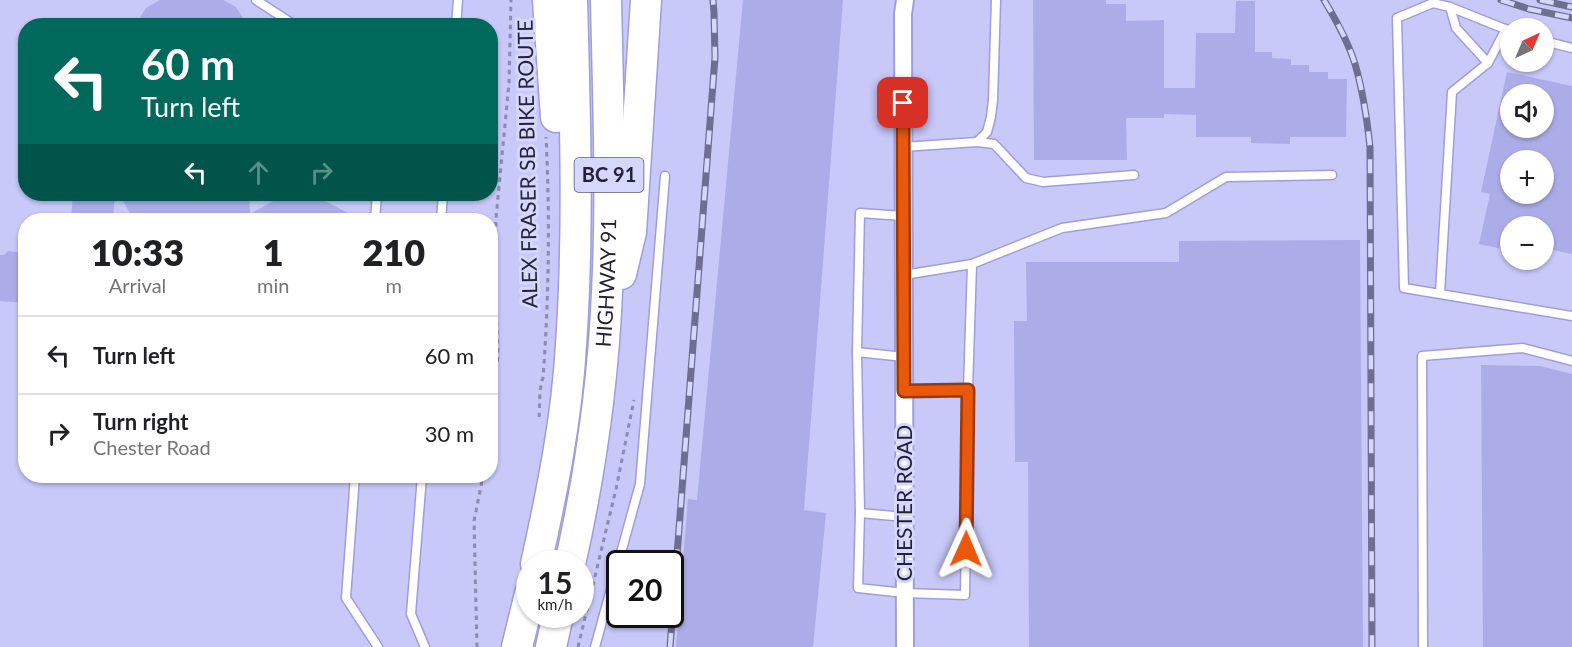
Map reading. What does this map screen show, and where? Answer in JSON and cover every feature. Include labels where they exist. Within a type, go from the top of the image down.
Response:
[{"type":"highway","points":[[548,0],[571,346]]},
{"type":"highway","name":"BC 91","points":[[571,346],[576,161],[572,0]]},
{"type":"highway","name":"HIGHWAY 91","points":[[573,550],[588,469],[604,350],[608,291],[609,161],[606,0]]},
{"type":"highway","points":[[604,350],[631,232],[646,0]]},
{"type":"highway","name":"HIGHWAY 91","points":[[539,550],[556,463],[571,346]]},
{"type":"highway","points":[[517,647],[522,628]]},
{"type":"highway","points":[[551,647],[555,628]]},
{"type":"street","name":"CHESTER ROAD","points":[[905,0],[903,14],[905,647]]},
{"type":"lane","points":[[256,0],[284,18]]},
{"type":"lane","points":[[457,18],[458,0]]},
{"type":"lane","points":[[977,142],[987,132],[991,117],[996,0]]},
{"type":"lane","points":[[1500,27],[1450,7],[1433,3],[1397,18],[1404,288],[1572,316]]},
{"type":"lane","points":[[1450,7],[1456,28],[1488,63]]},
{"type":"lane","points":[[1440,294],[1452,92],[1488,63],[1500,43]]},
{"type":"lane","points":[[1554,44],[1572,48]]},
{"type":"lane","points":[[903,147],[977,142],[994,144],[1026,178],[1043,182],[1134,175]]},
{"type":"lane","points":[[904,275],[972,264],[1062,228],[1166,213],[1226,177],[1332,175]]},
{"type":"lane","points":[[595,647],[640,484],[665,176]]},
{"type":"lane","points":[[903,216],[860,213],[857,352],[860,513],[858,588],[905,593],[965,595],[972,264]]},
{"type":"lane","points":[[1423,647],[1422,356],[1523,348],[1572,361]]},
{"type":"lane","points":[[857,352],[904,357]]},
{"type":"lane","points":[[904,391],[968,390]]},
{"type":"lane","points":[[354,483],[346,598],[378,647]]},
{"type":"lane","points":[[421,483],[411,614],[425,647]]},
{"type":"lane","points":[[860,513],[905,516]]},
{"type":"path","points":[[498,197],[509,83],[511,0]]},
{"type":"path","name":"ALEX FRASER SB BIKE ROUTE","points":[[538,426],[548,289],[549,218],[546,133]]},
{"type":"path","points":[[578,647],[616,489],[634,399]]},
{"type":"path","points":[[477,647],[474,520],[482,483]]},
{"type":"building","points":[[160,0],[223,0],[236,7],[243,18],[140,18],[146,8]]},
{"type":"building","points":[[743,0],[843,0],[804,510],[826,513],[813,647],[676,647],[678,628],[684,628],[684,550],[688,499],[697,500]]},
{"type":"building","points":[[1033,0],[1106,0],[1106,4],[1126,4],[1126,21],[1164,20],[1164,88],[1195,88],[1196,33],[1235,33],[1236,1],[1255,1],[1255,52],[1272,52],[1272,58],[1291,59],[1291,65],[1309,65],[1309,72],[1328,72],[1328,79],[1347,79],[1346,137],[1290,137],[1290,144],[1251,143],[1251,137],[1196,137],[1196,115],[1164,114],[1164,118],[1126,118],[1127,160],[1034,160]]},
{"type":"building","points":[[1507,72],[1572,86],[1572,254],[1554,250],[1554,216],[1500,216],[1500,248],[1479,244],[1490,194],[1481,192],[1500,104],[1500,138],[1554,138],[1554,84],[1504,84]]},
{"type":"building","points":[[72,201],[114,201],[114,213],[72,213]]},
{"type":"building","points":[[123,201],[249,201],[250,213],[130,213]]},
{"type":"building","points":[[273,201],[325,201],[348,213],[252,213]]},
{"type":"building","points":[[1360,240],[1363,647],[1029,647],[1028,462],[1015,462],[1014,321],[1027,321],[1026,262],[1179,262],[1179,241]]},
{"type":"building","points":[[8,251],[18,252],[18,302],[0,301],[0,255]]},
{"type":"building","points":[[1481,365],[1540,366],[1572,374],[1572,647],[1483,647]]},
{"type":"railway","points":[[670,647],[715,57],[713,0]]},
{"type":"railway","points":[[1324,0],[1345,39],[1355,64],[1370,147],[1372,647]]},
{"type":"railway","points":[[1501,0],[1529,9],[1572,18]]},
{"type":"railway","points":[[1540,0],[1572,7]]},
{"type":"route","points":[[903,103],[904,391],[968,390],[966,549]]}]
